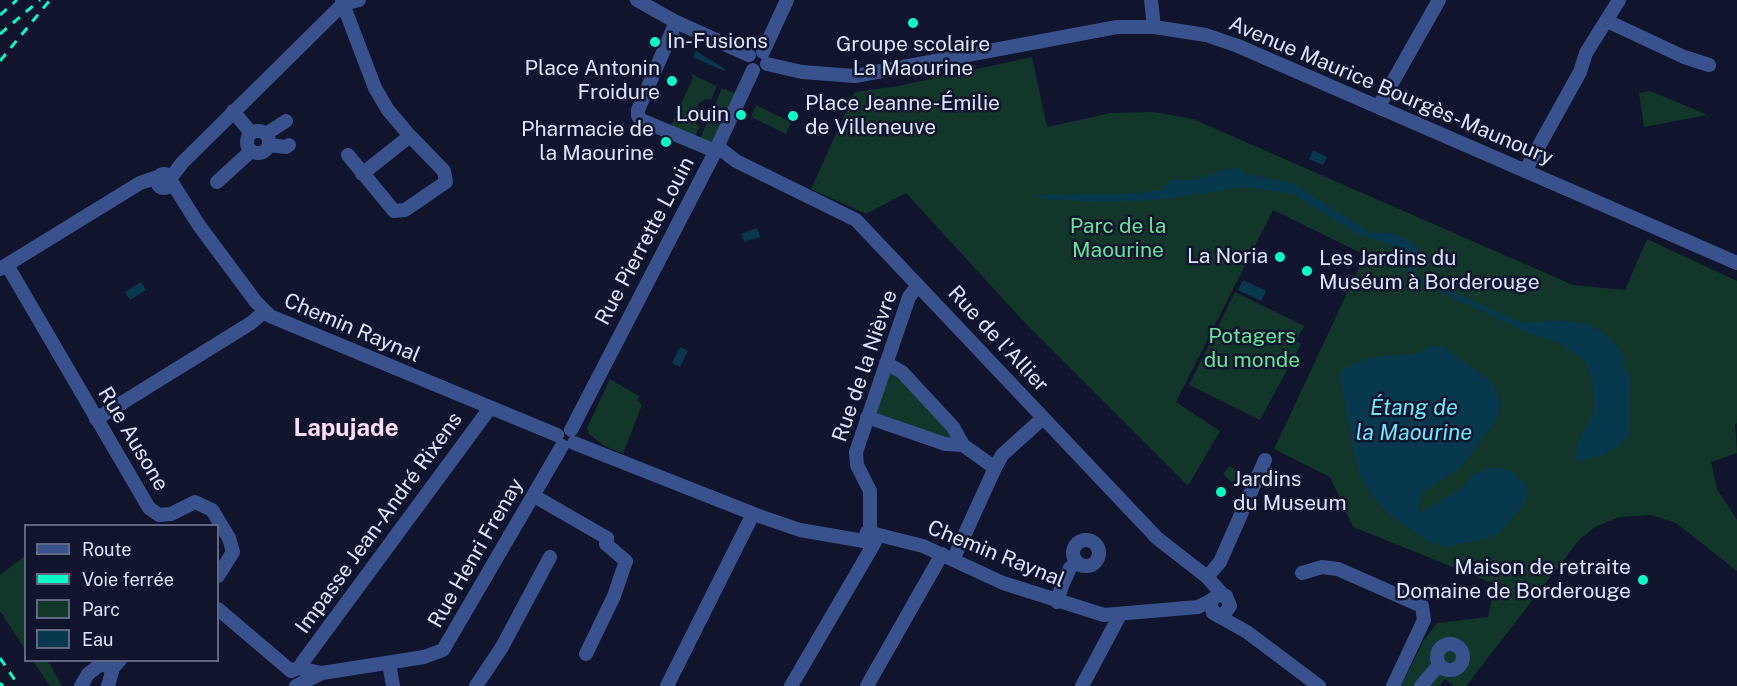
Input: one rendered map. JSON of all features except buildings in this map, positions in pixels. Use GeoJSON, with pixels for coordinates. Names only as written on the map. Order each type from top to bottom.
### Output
{"type":"FeatureCollection","features":[{"type":"Feature","properties":{"kind":"street"},"geometry":{"type":"LineString","coordinates":[[4,267],[140,183],[164,181],[342,2],[359,0]]}},
{"type":"Feature","properties":{"kind":"street"},"geometry":{"type":"LineString","coordinates":[[637,0],[676,22],[749,55]]}},
{"type":"Feature","properties":{"kind":"street"},"geometry":{"type":"LineString","coordinates":[[765,58],[756,50],[749,55],[748,65],[753,70],[763,69],[787,0]]}},
{"type":"Feature","properties":{"kind":"street"},"geometry":{"type":"LineString","coordinates":[[1151,0],[1154,27]]}},
{"type":"Feature","properties":{"kind":"street"},"geometry":{"type":"LineString","coordinates":[[1379,106],[1439,0]]}},
{"type":"Feature","properties":{"kind":"street"},"geometry":{"type":"LineString","coordinates":[[1525,171],[1580,72],[1586,53],[1619,0]]}},
{"type":"Feature","properties":{"kind":"street"},"geometry":{"type":"LineString","coordinates":[[342,2],[375,88],[388,110],[444,171],[446,182],[442,188],[405,210],[394,211],[348,155]]}},
{"type":"Feature","properties":{"kind":"street"},"geometry":{"type":"LineString","coordinates":[[1607,21],[1684,57],[1709,65]]}},
{"type":"Feature","properties":{"kind":"street"},"geometry":{"type":"LineString","coordinates":[[676,22],[638,110],[638,116],[641,120],[715,151]]}},
{"type":"Feature","properties":{"kind":"street","name":"Avenue Maurice Bourgès-Maunoury"},"geometry":{"type":"LineString","coordinates":[[765,58],[813,73],[855,76],[1094,30],[1154,27],[1206,35],[1230,42],[1737,263]]}},
{"type":"Feature","properties":{"kind":"street","name":"Rue Pierrette Louin"},"geometry":{"type":"LineString","coordinates":[[566,439],[715,151],[753,70]]}},
{"type":"Feature","properties":{"kind":"street"},"geometry":{"type":"LineString","coordinates":[[233,111],[262,137],[286,147],[289,145]]}},
{"type":"Feature","properties":{"kind":"street"},"geometry":{"type":"LineString","coordinates":[[217,182],[252,151],[247,144],[286,121]]}},
{"type":"Feature","properties":{"kind":"street"},"geometry":{"type":"LineString","coordinates":[[362,174],[410,136]]}},
{"type":"Feature","properties":{"kind":"street","name":"Rue de l'Allier"},"geometry":{"type":"LineString","coordinates":[[715,151],[856,220],[1157,538],[1208,577],[1217,605]]}},
{"type":"Feature","properties":{"kind":"street","name":"Chemin Raynal"},"geometry":{"type":"LineString","coordinates":[[164,181],[179,196],[264,312],[282,324],[566,439],[753,514],[800,530],[844,537],[894,538],[923,546],[1003,583],[1090,612],[1120,615],[1217,605]]}},
{"type":"Feature","properties":{"kind":"street","name":"Rue Ausone"},"geometry":{"type":"LineString","coordinates":[[4,267],[149,508],[159,515],[171,514],[195,502],[212,510],[233,546],[233,552],[219,574]]}},
{"type":"Feature","properties":{"kind":"street","name":"Rue de la Nièvre"},"geometry":{"type":"LineString","coordinates":[[791,686],[864,559],[870,538],[870,491],[855,459],[867,417],[909,297],[918,285]]}},
{"type":"Feature","properties":{"kind":"street"},"geometry":{"type":"LineString","coordinates":[[96,419],[251,323],[264,312]]}},
{"type":"Feature","properties":{"kind":"street"},"geometry":{"type":"LineString","coordinates":[[886,363],[902,372],[953,427],[963,445],[994,468]]}},
{"type":"Feature","properties":{"kind":"street","name":"Impasse Jean-André Rixens"},"geometry":{"type":"LineString","coordinates":[[297,678],[490,408]]}},
{"type":"Feature","properties":{"kind":"street"},"geometry":{"type":"LineString","coordinates":[[867,417],[945,444],[963,445]]}},
{"type":"Feature","properties":{"kind":"street"},"geometry":{"type":"LineString","coordinates":[[867,686],[948,557],[1002,455],[1043,418]]}},
{"type":"Feature","properties":{"kind":"street","name":"Rue Henri Frenay"},"geometry":{"type":"LineString","coordinates":[[297,678],[424,657],[443,650],[566,439]]}},
{"type":"Feature","properties":{"kind":"street"},"geometry":{"type":"LineString","coordinates":[[1208,577],[1220,562],[1265,460]]}},
{"type":"Feature","properties":{"kind":"street"},"geometry":{"type":"LineString","coordinates":[[534,496],[607,538],[606,544],[626,561],[614,596],[586,654]]}},
{"type":"Feature","properties":{"kind":"street"},"geometry":{"type":"LineString","coordinates":[[667,686],[753,514]]}},
{"type":"Feature","properties":{"kind":"street"},"geometry":{"type":"LineString","coordinates":[[150,524],[159,515]]}},
{"type":"Feature","properties":{"kind":"street"},"geometry":{"type":"LineString","coordinates":[[477,686],[502,647],[550,557]]}},
{"type":"Feature","properties":{"kind":"street"},"geometry":{"type":"LineString","coordinates":[[1057,602],[1070,568],[1077,562]]}},
{"type":"Feature","properties":{"kind":"street"},"geometry":{"type":"LineString","coordinates":[[1302,573],[1322,567],[1338,569],[1422,606],[1424,620],[1393,686]]}},
{"type":"Feature","properties":{"kind":"street"},"geometry":{"type":"LineString","coordinates":[[1217,605],[1239,627],[1319,686]]}},
{"type":"Feature","properties":{"kind":"street"},"geometry":{"type":"LineString","coordinates":[[219,610],[297,678]]}},
{"type":"Feature","properties":{"kind":"street"},"geometry":{"type":"LineString","coordinates":[[1082,686],[1120,615]]}},
{"type":"Feature","properties":{"kind":"street"},"geometry":{"type":"LineString","coordinates":[[389,663],[393,686]]}},
{"type":"Feature","properties":{"kind":"street"},"geometry":{"type":"LineString","coordinates":[[81,686],[88,674],[101,664],[116,664],[108,686]]}},
{"type":"Feature","properties":{"kind":"street"},"geometry":{"type":"LineString","coordinates":[[1420,686],[1439,665]]}},
{"type":"Feature","properties":{"kind":"green space","name":"Parc de la Maourine"},"geometry":{"type":"Polygon","coordinates":[[[1032,57],[1047,127],[1111,113],[1154,112],[1193,119],[1573,285],[1625,290],[1647,239],[1737,281],[1737,423],[1735,424],[1737,453],[1711,462],[1717,489],[1737,520],[1737,571],[1676,523],[1652,515],[1619,517],[1595,527],[1579,540],[1466,686],[1454,686],[1445,679],[1439,686],[1401,686],[1424,640],[1437,623],[1488,617],[1495,584],[1353,527],[1330,477],[1274,449],[1365,255],[1273,210],[1176,402],[1220,431],[1188,486],[1026,324],[906,193],[866,214],[811,189],[855,92],[898,86],[1032,57]]]}},
{"type":"Feature","properties":{"kind":"green space"},"geometry":{"type":"Polygon","coordinates":[[[691,74],[717,86],[711,100],[705,99],[699,103],[691,122],[700,126],[694,139],[670,128],[693,78],[691,74]]]}},
{"type":"Feature","properties":{"kind":"green space"},"geometry":{"type":"Polygon","coordinates":[[[722,88],[735,93],[711,146],[699,141],[722,88]]]}},
{"type":"Feature","properties":{"kind":"green space"},"geometry":{"type":"Polygon","coordinates":[[[1650,91],[1707,115],[1644,127],[1639,93],[1650,91]]]}},
{"type":"Feature","properties":{"kind":"green space"},"geometry":{"type":"Polygon","coordinates":[[[756,105],[791,122],[786,134],[751,117],[756,105]]]}},
{"type":"Feature","properties":{"kind":"green space","name":"Potagers du monde"},"geometry":{"type":"Polygon","coordinates":[[[1235,292],[1304,326],[1296,341],[1301,344],[1260,420],[1189,385],[1235,292]]]}},
{"type":"Feature","properties":{"kind":"green space"},"geometry":{"type":"Polygon","coordinates":[[[896,373],[950,429],[949,439],[878,414],[876,410],[889,374],[896,373]]]}},
{"type":"Feature","properties":{"kind":"green space"},"geometry":{"type":"Polygon","coordinates":[[[610,379],[639,396],[638,401],[642,405],[623,454],[603,445],[589,434],[587,428],[610,379]]]}},
{"type":"Feature","properties":{"kind":"green space"},"geometry":{"type":"Polygon","coordinates":[[[1229,466],[1244,475],[1239,489],[1223,474],[1229,466]]]}},
{"type":"Feature","properties":{"kind":"green space"},"geometry":{"type":"Polygon","coordinates":[[[24,557],[24,647],[0,611],[0,575],[24,557]]]}},
{"type":"Feature","properties":{"kind":"green space"},"geometry":{"type":"Polygon","coordinates":[[[34,662],[49,662],[62,686],[50,686],[34,662]]]}},
{"type":"Feature","properties":{"kind":"water"},"geometry":{"type":"Polygon","coordinates":[[[696,51],[725,69],[724,71],[693,57],[696,51]]]}},
{"type":"Feature","properties":{"kind":"water"},"geometry":{"type":"Polygon","coordinates":[[[1313,150],[1327,157],[1323,165],[1309,159],[1313,150]]]}},
{"type":"Feature","properties":{"kind":"water"},"geometry":{"type":"Polygon","coordinates":[[[1230,168],[1242,169],[1245,174],[1292,183],[1371,233],[1384,232],[1405,238],[1418,248],[1416,275],[1522,323],[1559,320],[1591,325],[1610,338],[1624,355],[1624,368],[1630,375],[1629,436],[1603,455],[1579,461],[1575,459],[1580,437],[1592,416],[1595,404],[1591,376],[1584,360],[1557,342],[1527,333],[1408,276],[1406,250],[1357,234],[1293,194],[1245,187],[1156,200],[1104,202],[1044,199],[1036,195],[1129,194],[1160,190],[1171,180],[1193,180],[1230,168]]]}},
{"type":"Feature","properties":{"kind":"water"},"geometry":{"type":"Polygon","coordinates":[[[757,228],[760,237],[744,242],[741,234],[757,228]]]}},
{"type":"Feature","properties":{"kind":"water"},"geometry":{"type":"Polygon","coordinates":[[[1243,280],[1266,291],[1261,301],[1238,290],[1243,280]]]}},
{"type":"Feature","properties":{"kind":"water"},"geometry":{"type":"Polygon","coordinates":[[[141,282],[146,290],[130,300],[125,292],[141,282]]]}},
{"type":"Feature","properties":{"kind":"water","name":"Étang de la Maourine"},"geometry":{"type":"Polygon","coordinates":[[[1429,346],[1443,347],[1484,376],[1493,384],[1500,403],[1496,421],[1460,468],[1422,493],[1418,508],[1420,513],[1462,488],[1473,474],[1494,467],[1512,472],[1527,486],[1528,495],[1526,501],[1500,533],[1482,540],[1444,547],[1427,541],[1390,515],[1374,499],[1359,475],[1339,374],[1346,367],[1372,357],[1416,354],[1429,346]]]}},
{"type":"Feature","properties":{"kind":"water"},"geometry":{"type":"Polygon","coordinates":[[[680,347],[688,351],[680,367],[672,363],[680,347]]]}},
{"type":"Feature","properties":{"kind":"railway"},"geometry":{"type":"LineString","coordinates":[[0,15],[17,0]]}},
{"type":"Feature","properties":{"kind":"railway"},"geometry":{"type":"LineString","coordinates":[[0,34],[40,0]]}},
{"type":"Feature","properties":{"kind":"railway"},"geometry":{"type":"LineString","coordinates":[[0,61],[50,0]]}},
{"type":"Feature","properties":{"kind":"railway"},"geometry":{"type":"LineString","coordinates":[[0,658],[19,686]]}},
{"type":"Feature","properties":{"kind":"railway"},"geometry":{"type":"LineString","coordinates":[[0,683],[3,686]]}},
{"type":"Feature","properties":{"kind":"place","name":"Groupe scolaire La Maourine"},"geometry":{"type":"Point","coordinates":[913,23]}},
{"type":"Feature","properties":{"kind":"place","name":"In-Fusions"},"geometry":{"type":"Point","coordinates":[655,42]}},
{"type":"Feature","properties":{"kind":"place","name":"Place Antonin Froidure"},"geometry":{"type":"Point","coordinates":[672,81]}},
{"type":"Feature","properties":{"kind":"place","name":"Louin"},"geometry":{"type":"Point","coordinates":[741,115]}},
{"type":"Feature","properties":{"kind":"place","name":"Place Jeanne-Émilie de Villeneuve"},"geometry":{"type":"Point","coordinates":[793,116]}},
{"type":"Feature","properties":{"kind":"place","name":"Pharmacie de la Maourine"},"geometry":{"type":"Point","coordinates":[666,142]}},
{"type":"Feature","properties":{"kind":"place","name":"La Noria"},"geometry":{"type":"Point","coordinates":[1280,257]}},
{"type":"Feature","properties":{"kind":"place","name":"Les Jardins du Muséum à Borderouge"},"geometry":{"type":"Point","coordinates":[1307,271]}},
{"type":"Feature","properties":{"kind":"place","name":"Jardins du Museum"},"geometry":{"type":"Point","coordinates":[1221,492]}},
{"type":"Feature","properties":{"kind":"place","name":"Maison de retraite Domaine de Borderouge"},"geometry":{"type":"Point","coordinates":[1643,580]}},
{"type":"Feature","properties":{"kind":"district","name":"Lapujade"},"geometry":{"type":"Point","coordinates":[346,429]}}]}
